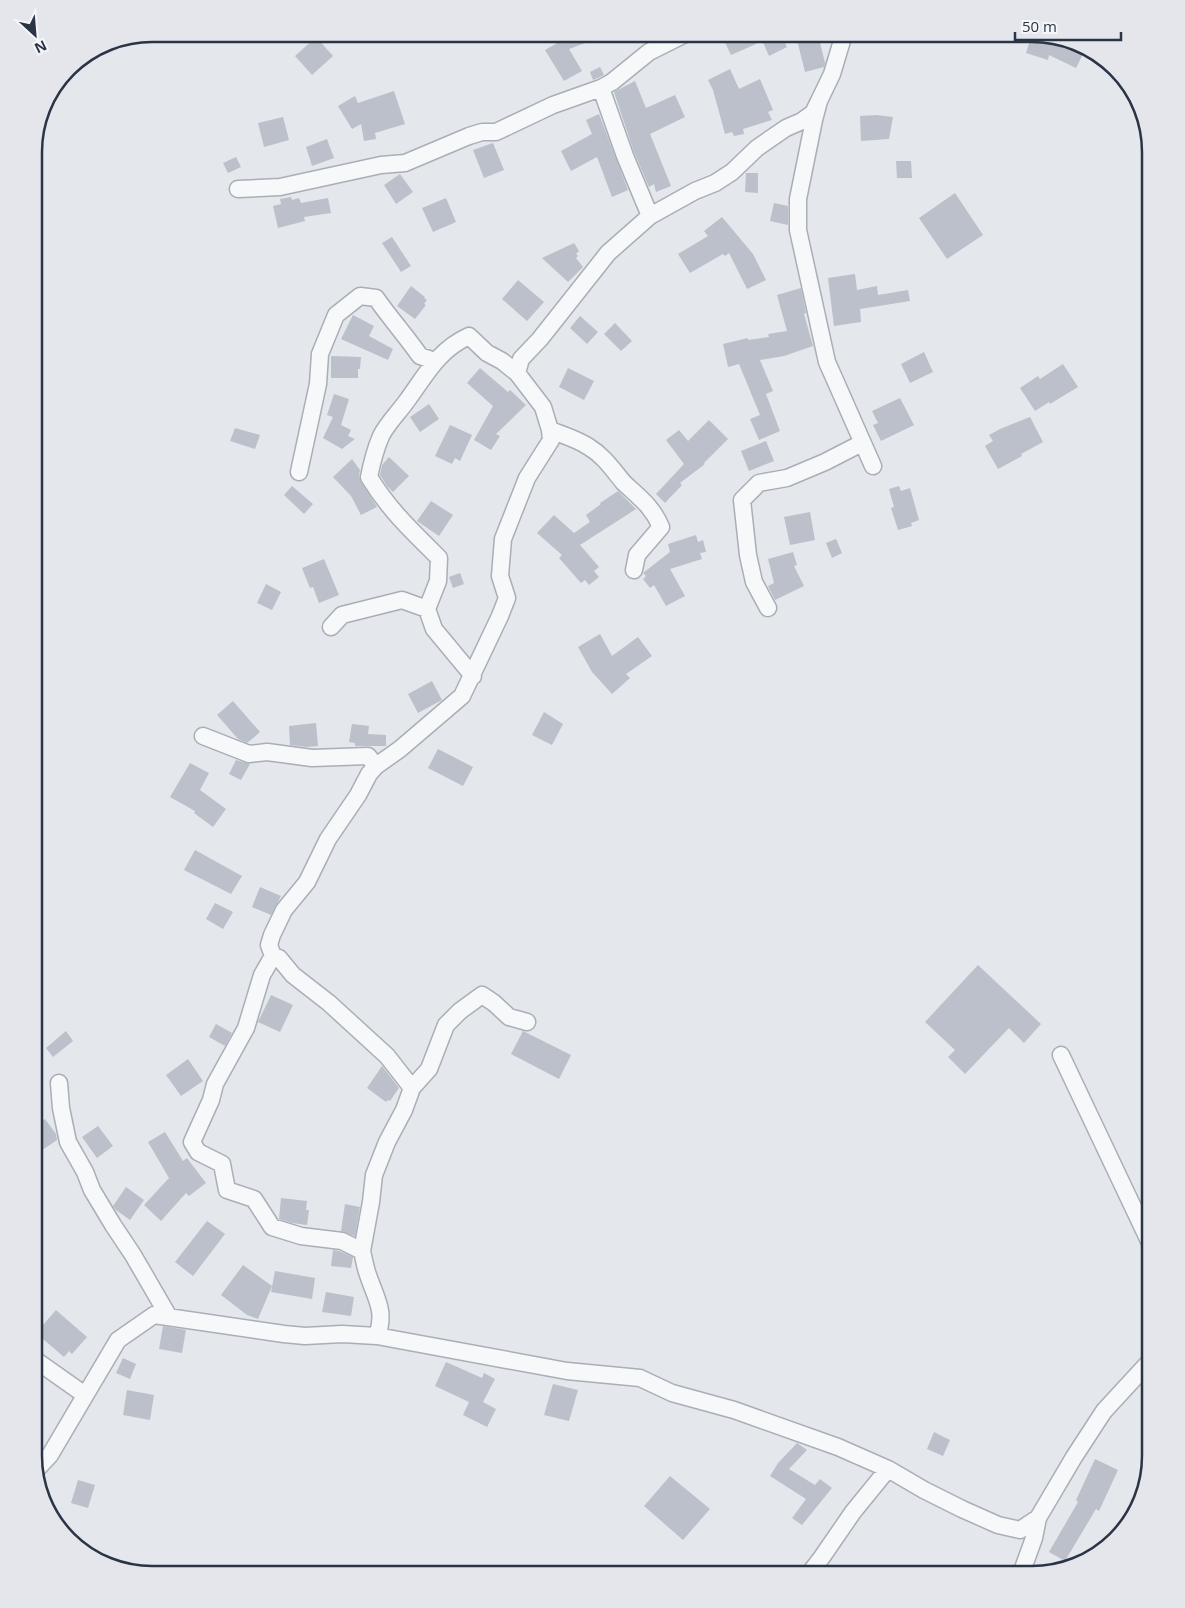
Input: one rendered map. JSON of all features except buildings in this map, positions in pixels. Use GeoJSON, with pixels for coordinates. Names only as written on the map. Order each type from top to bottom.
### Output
{"type":"FeatureCollection","features":[{"type":"Feature","properties":{"kind":"street"},"geometry":{"type":"LineString","coordinates":[[238,189],[280,187],[381,165],[405,163],[469,136],[482,132],[496,132],[553,105],[602,88],[650,52],[668,43]]}},
{"type":"Feature","properties":{"kind":"street"},"geometry":{"type":"LineString","coordinates":[[517,373],[520,359],[540,339],[608,253],[650,216],[716,183],[732,172],[757,148],[786,128],[802,121],[813,113],[832,74],[841,43]]}},
{"type":"Feature","properties":{"kind":"street"},"geometry":{"type":"LineString","coordinates":[[602,88],[625,156],[650,216]]}},
{"type":"Feature","properties":{"kind":"street"},"geometry":{"type":"LineString","coordinates":[[819,101],[798,199],[798,230],[827,362],[873,466]]}},
{"type":"Feature","properties":{"kind":"street"},"geometry":{"type":"LineString","coordinates":[[299,472],[318,384],[320,354],[336,315],[342,310],[360,296],[376,298],[420,356],[435,361]]}},
{"type":"Feature","properties":{"kind":"street"},"geometry":{"type":"LineString","coordinates":[[273,956],[269,945],[284,910],[307,882],[328,839],[358,795],[369,774],[376,766],[400,749],[462,696],[473,676],[477,663],[500,616],[506,598],[500,576],[503,539],[527,478],[551,440],[550,430],[543,407],[517,373],[502,361],[487,353],[469,336],[456,342],[435,361],[382,434],[372,457],[369,477],[381,497],[404,524],[440,558],[438,581],[427,609],[434,629],[473,676]]}},
{"type":"Feature","properties":{"kind":"street"},"geometry":{"type":"LineString","coordinates":[[550,430],[589,447],[603,458],[625,483],[644,500],[656,516],[661,527],[636,555],[634,570]]}},
{"type":"Feature","properties":{"kind":"street"},"geometry":{"type":"LineString","coordinates":[[768,608],[754,582],[748,555],[742,500],[759,484],[787,478],[825,462],[862,443]]}},
{"type":"Feature","properties":{"kind":"street"},"geometry":{"type":"LineString","coordinates":[[331,627],[342,615],[402,600],[427,609]]}},
{"type":"Feature","properties":{"kind":"street"},"geometry":{"type":"LineString","coordinates":[[203,736],[249,754],[267,752],[312,758],[368,756],[376,766]]}},
{"type":"Feature","properties":{"kind":"street"},"geometry":{"type":"LineString","coordinates":[[273,956],[279,958],[293,976],[329,1003],[387,1056],[412,1088]]}},
{"type":"Feature","properties":{"kind":"street"},"geometry":{"type":"LineString","coordinates":[[273,956],[262,975],[246,1028],[215,1084],[211,1100],[192,1142],[198,1152],[222,1164],[228,1190],[254,1199],[272,1227],[301,1236],[342,1241],[362,1251]]}},
{"type":"Feature","properties":{"kind":"street"},"geometry":{"type":"LineString","coordinates":[[376,1336],[381,1325],[382,1315],[367,1273],[362,1251],[370,1210],[374,1175],[412,1088],[429,1069],[446,1025],[460,1011],[482,995],[509,1017],[527,1022]]}},
{"type":"Feature","properties":{"kind":"street"},"geometry":{"type":"LineString","coordinates":[[1061,1055],[1142,1226]]}},
{"type":"Feature","properties":{"kind":"street"},"geometry":{"type":"LineString","coordinates":[[59,1083],[61,1108],[68,1142],[85,1172],[92,1190],[169,1317]]}},
{"type":"Feature","properties":{"kind":"street"},"geometry":{"type":"LineString","coordinates":[[43,1463],[50,1455],[118,1340],[154,1315],[284,1334],[376,1336],[567,1371],[640,1378],[672,1393],[734,1410],[845,1450],[888,1470],[955,1506],[998,1524],[1020,1530],[1038,1518]]}},
{"type":"Feature","properties":{"kind":"street"},"geometry":{"type":"LineString","coordinates":[[42,1364],[85,1395]]}},
{"type":"Feature","properties":{"kind":"street"},"geometry":{"type":"LineString","coordinates":[[1024,1566],[1034,1538],[1038,1518],[1074,1457],[1104,1411],[1142,1370]]}},
{"type":"Feature","properties":{"kind":"street"},"geometry":{"type":"LineString","coordinates":[[815,1566],[853,1512],[888,1470]]}}]}
